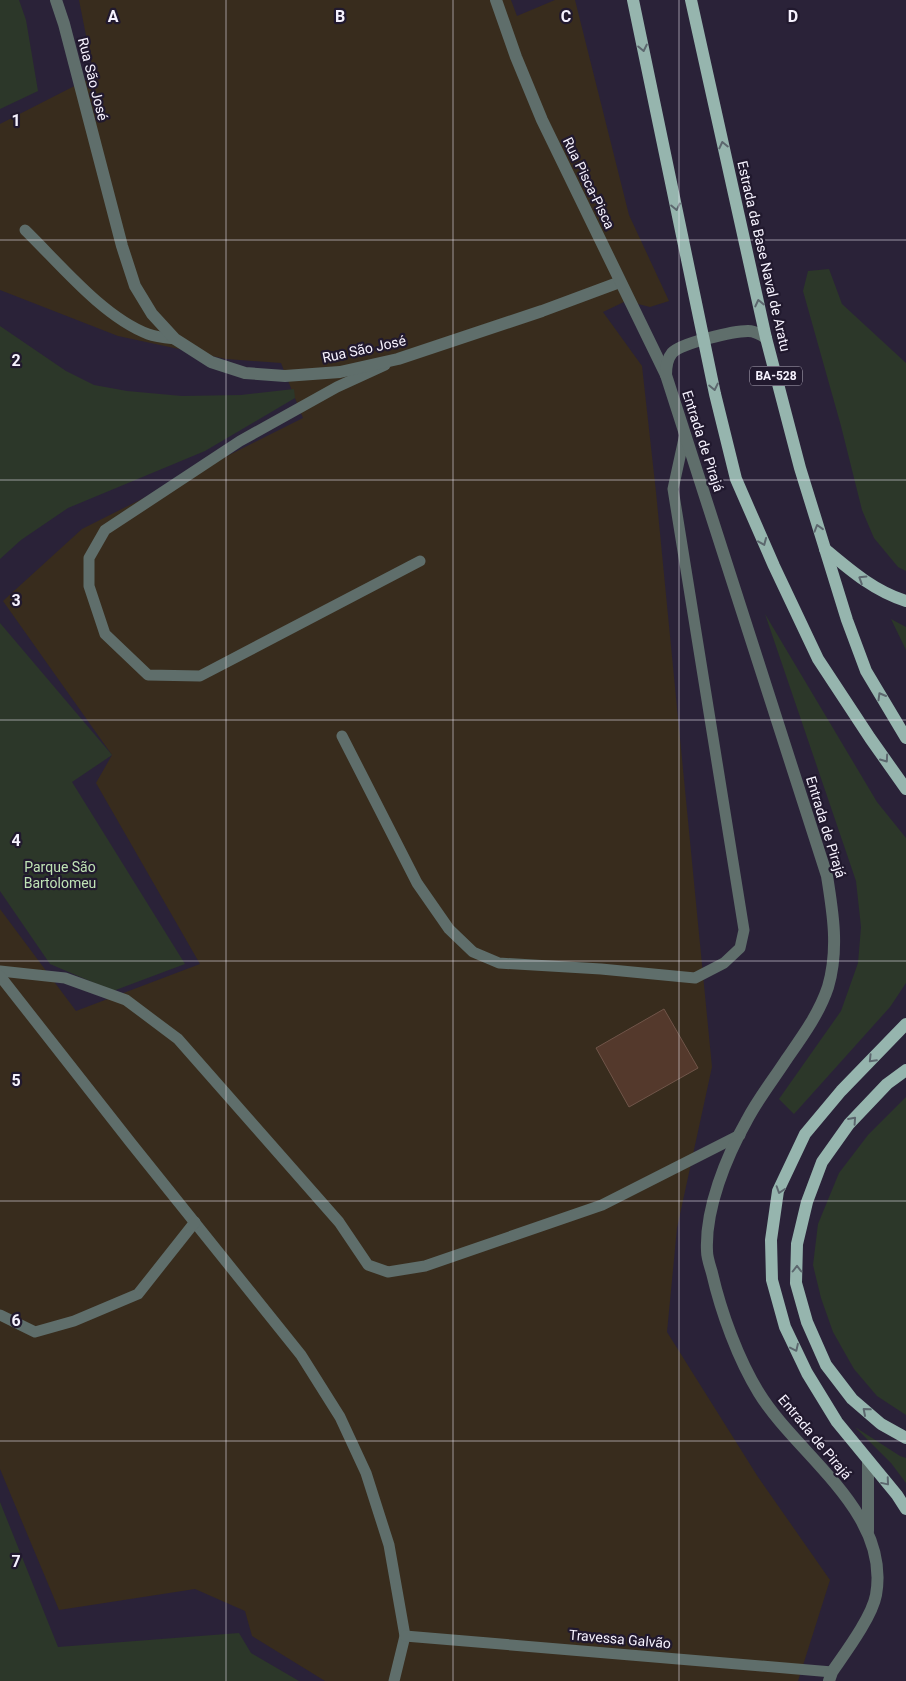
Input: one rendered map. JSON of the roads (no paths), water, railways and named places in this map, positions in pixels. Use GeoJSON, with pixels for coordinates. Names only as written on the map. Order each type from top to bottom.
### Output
{"type":"FeatureCollection","features":[{"type":"Feature","properties":{"kind":"main road"},"geometry":{"type":"LineString","coordinates":[[633,0],[715,394],[736,478],[774,566],[818,660],[906,790]]}},
{"type":"Feature","properties":{"kind":"main road","name":"Estrada da Base Naval de Aratu"},"geometry":{"type":"LineString","coordinates":[[690,0],[766,338],[800,468],[847,620],[866,671],[906,738]]}},
{"type":"Feature","properties":{"kind":"main road"},"geometry":{"type":"LineString","coordinates":[[825,549],[858,578],[891,596],[906,601]]}},
{"type":"Feature","properties":{"kind":"main road"},"geometry":{"type":"LineString","coordinates":[[906,1024],[841,1091],[805,1134],[778,1191],[771,1240],[772,1280],[785,1327],[807,1373],[837,1422],[906,1509]]}},
{"type":"Feature","properties":{"kind":"main road"},"geometry":{"type":"LineString","coordinates":[[906,1070],[887,1084],[849,1124],[822,1162],[807,1202],[797,1244],[796,1283],[807,1322],[826,1365],[852,1399],[881,1424],[906,1438]]}},
{"type":"Feature","properties":{"kind":"street","name":"Rua São José"},"geometry":{"type":"LineString","coordinates":[[56,0],[64,24],[122,246],[135,286],[152,314],[175,339],[210,362],[245,373],[285,376],[340,372],[398,359],[542,311],[620,282]]}},
{"type":"Feature","properties":{"kind":"street","name":"Rua Pisca-Pisca"},"geometry":{"type":"LineString","coordinates":[[496,0],[516,57],[542,120],[666,375]]}},
{"type":"Feature","properties":{"kind":"street"},"geometry":{"type":"LineString","coordinates":[[666,375],[666,364],[672,353],[681,346],[736,332],[748,331],[758,333],[766,338]]}},
{"type":"Feature","properties":{"kind":"street","name":"Entrada de Pirajá"},"geometry":{"type":"LineString","coordinates":[[666,375],[827,876],[834,923],[834,958],[828,986],[815,1017],[746,1121],[728,1160],[711,1205],[707,1252],[718,1299],[737,1349],[759,1393],[787,1431],[838,1488],[868,1531],[878,1576],[876,1596],[869,1615],[830,1677]]}},
{"type":"Feature","properties":{"kind":"street"},"geometry":{"type":"LineString","coordinates":[[868,1460],[868,1531]]}},
{"type":"Feature","properties":{"kind":"lane"},"geometry":{"type":"LineString","coordinates":[[25,230],[99,304],[123,322],[149,334],[175,339]]}},
{"type":"Feature","properties":{"kind":"lane"},"geometry":{"type":"LineString","coordinates":[[398,359],[337,387],[240,441],[105,530],[89,558],[89,586],[105,634],[148,675],[200,676],[420,561]]}},
{"type":"Feature","properties":{"kind":"lane"},"geometry":{"type":"LineString","coordinates":[[342,736],[418,883],[448,929],[474,952],[499,963],[583,967],[695,978],[724,963],[740,948],[744,930],[673,489],[685,434]]}},
{"type":"Feature","properties":{"kind":"lane"},"geometry":{"type":"LineString","coordinates":[[0,971],[64,978],[126,1000],[178,1039],[339,1222],[368,1265],[388,1272],[425,1266],[602,1205],[740,1135]]}},
{"type":"Feature","properties":{"kind":"lane"},"geometry":{"type":"LineString","coordinates":[[0,976],[301,1355],[340,1417],[366,1473],[389,1545],[405,1636],[394,1681]]}},
{"type":"Feature","properties":{"kind":"lane"},"geometry":{"type":"LineString","coordinates":[[0,1314],[36,1332],[74,1321],[138,1294],[195,1222]]}},
{"type":"Feature","properties":{"kind":"lane","name":"Travessa Galvão"},"geometry":{"type":"LineString","coordinates":[[405,1636],[830,1677]]}},
{"type":"Feature","properties":{"kind":"park label","name":"Parque São Bartolomeu"},"geometry":{"type":"Point","coordinates":[60,876]}}]}
